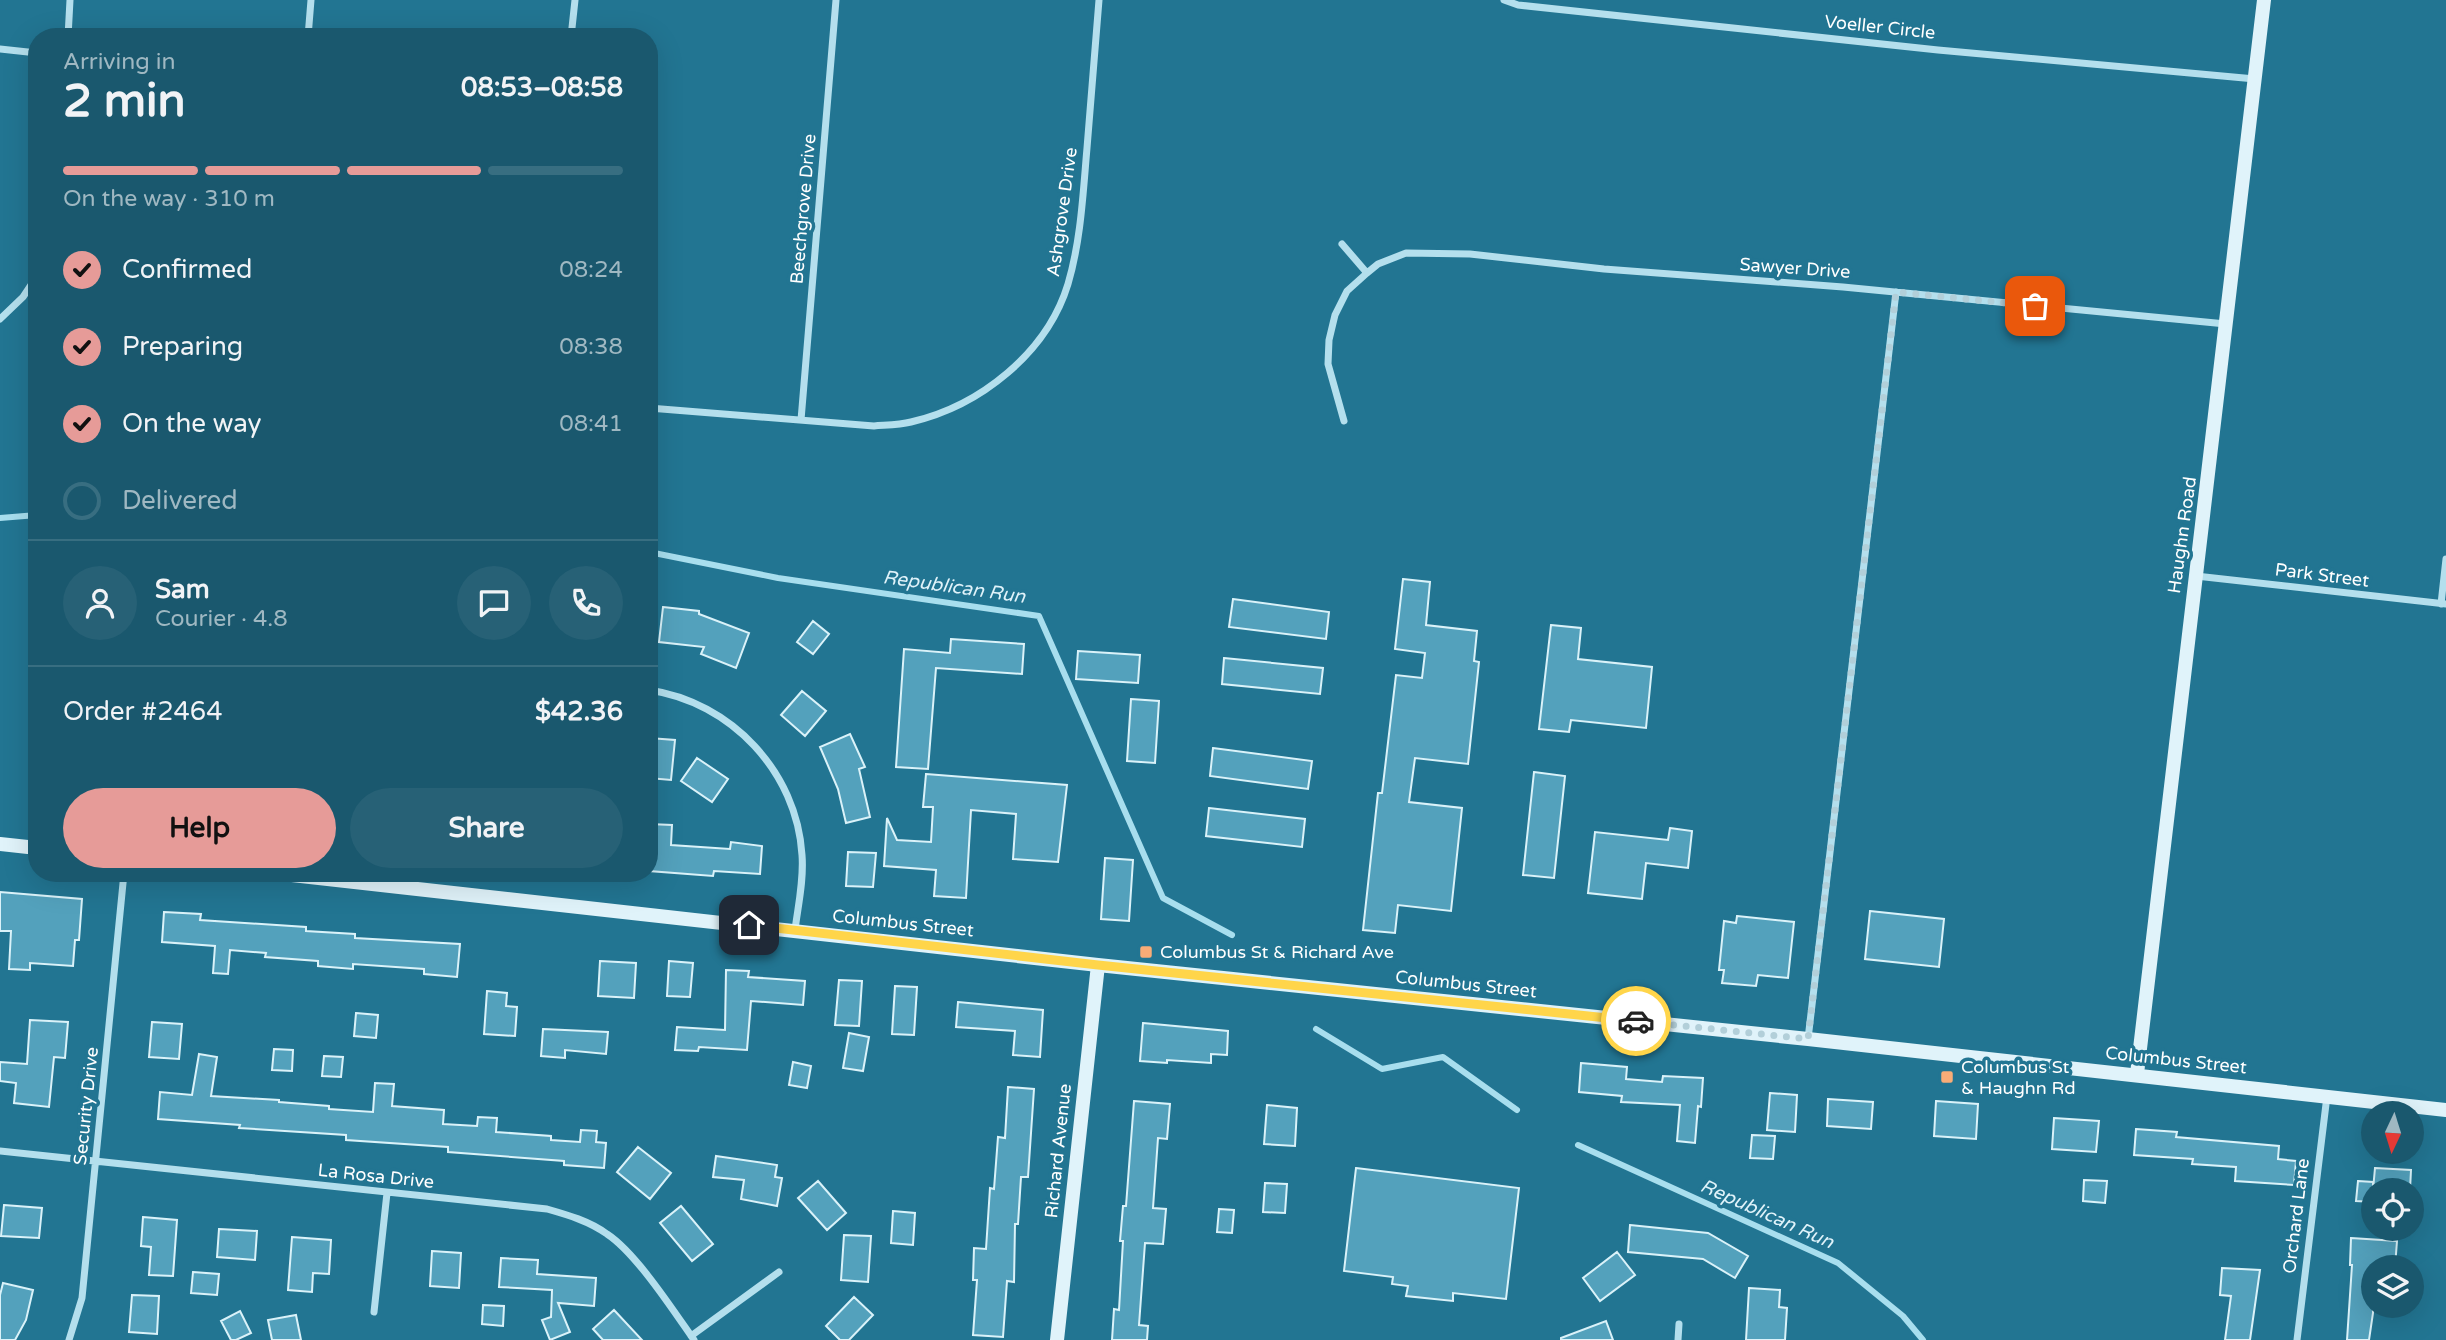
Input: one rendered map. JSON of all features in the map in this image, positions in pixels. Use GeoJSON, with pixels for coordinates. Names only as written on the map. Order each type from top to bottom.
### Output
{"type":"FeatureCollection","features":[{"type":"Feature","properties":{"kind":"main road","name":"Haughn Road"},"geometry":{"type":"LineString","coordinates":[[2137,1074],[2264,0]]}},
{"type":"Feature","properties":{"kind":"main road"},"geometry":{"type":"LineString","coordinates":[[0,844],[28,847]]}},
{"type":"Feature","properties":{"kind":"main road","name":"Columbus Street"},"geometry":{"type":"LineString","coordinates":[[356,882],[1098,965],[2137,1074],[2446,1110]]}},
{"type":"Feature","properties":{"kind":"main road","name":"Richard Avenue"},"geometry":{"type":"LineString","coordinates":[[1057,1340],[1098,965]]}},
{"type":"Feature","properties":{"kind":"street"},"geometry":{"type":"LineString","coordinates":[[68,28],[69,0]]}},
{"type":"Feature","properties":{"kind":"street"},"geometry":{"type":"LineString","coordinates":[[309,28],[311,0]]}},
{"type":"Feature","properties":{"kind":"street"},"geometry":{"type":"LineString","coordinates":[[572,28],[575,0]]}},
{"type":"Feature","properties":{"kind":"street","name":"Beechgrove Drive"},"geometry":{"type":"LineString","coordinates":[[801,420],[836,0]]}},
{"type":"Feature","properties":{"kind":"street","name":"Ashgrove Drive"},"geometry":{"type":"LineString","coordinates":[[658,409],[874,426],[910,422],[942,412],[978,395],[1007,373],[1032,348],[1067,287],[1075,254],[1084,189],[1099,0]]}},
{"type":"Feature","properties":{"kind":"street","name":"Voeller Circle"},"geometry":{"type":"LineString","coordinates":[[1504,0],[1518,5],[1925,48],[2255,79]]}},
{"type":"Feature","properties":{"kind":"street"},"geometry":{"type":"LineString","coordinates":[[0,49],[28,52]]}},
{"type":"Feature","properties":{"kind":"street"},"geometry":{"type":"LineString","coordinates":[[1342,244],[1367,273]]}},
{"type":"Feature","properties":{"kind":"street","name":"Sawyer Drive"},"geometry":{"type":"LineString","coordinates":[[1344,421],[1328,364],[1329,340],[1340,303],[1347,291],[1378,264],[1406,253],[1470,254],[1604,269],[1896,292],[2226,324]]}},
{"type":"Feature","properties":{"kind":"street"},"geometry":{"type":"LineString","coordinates":[[0,319],[28,290]]}},
{"type":"Feature","properties":{"kind":"street"},"geometry":{"type":"LineString","coordinates":[[1808,1039],[1896,292]]}},
{"type":"Feature","properties":{"kind":"street"},"geometry":{"type":"LineString","coordinates":[[2443,604],[2446,559]]}},
{"type":"Feature","properties":{"kind":"street","name":"Park Street"},"geometry":{"type":"LineString","coordinates":[[2195,576],[2443,604]]}},
{"type":"Feature","properties":{"kind":"street"},"geometry":{"type":"LineString","coordinates":[[658,691],[669,693],[712,712],[745,735],[786,790],[797,824],[803,856],[794,930]]}},
{"type":"Feature","properties":{"kind":"street","name":"Security Drive"},"geometry":{"type":"LineString","coordinates":[[69,1340],[82,1298],[123,882]]}},
{"type":"Feature","properties":{"kind":"street","name":"Orchard Lane"},"geometry":{"type":"LineString","coordinates":[[2297,1340],[2327,1096]]}},
{"type":"Feature","properties":{"kind":"street","name":"La Rosa Drive"},"geometry":{"type":"LineString","coordinates":[[0,1151],[547,1209],[577,1217],[609,1234],[625,1248],[693,1338]]}},
{"type":"Feature","properties":{"kind":"street"},"geometry":{"type":"LineString","coordinates":[[374,1312],[387,1193]]}},
{"type":"Feature","properties":{"kind":"street"},"geometry":{"type":"LineString","coordinates":[[693,1338],[779,1272]]}},
{"type":"Feature","properties":{"kind":"street"},"geometry":{"type":"LineString","coordinates":[[1678,1340],[1679,1324]]}},
{"type":"Feature","properties":{"kind":"building"},"geometry":{"type":"Polygon","coordinates":[[[1403,579],[1430,582],[1426,625],[1477,631],[1474,661],[1479,662],[1468,764],[1415,758],[1409,802],[1462,808],[1451,911],[1398,905],[1395,933],[1363,930],[1378,793],[1382,793],[1396,675],[1422,678],[1425,653],[1395,649],[1403,579]]]}},
{"type":"Feature","properties":{"kind":"building"},"geometry":{"type":"Polygon","coordinates":[[[1233,599],[1329,612],[1326,639],[1229,627],[1233,599]]]}},
{"type":"Feature","properties":{"kind":"building"},"geometry":{"type":"Polygon","coordinates":[[[663,607],[699,611],[699,614],[749,633],[736,668],[701,654],[704,647],[659,642],[663,607]]]}},
{"type":"Feature","properties":{"kind":"building"},"geometry":{"type":"Polygon","coordinates":[[[813,621],[829,634],[813,654],[797,642],[813,621]]]}},
{"type":"Feature","properties":{"kind":"building"},"geometry":{"type":"Polygon","coordinates":[[[1551,625],[1581,628],[1578,659],[1652,667],[1646,728],[1571,720],[1569,732],[1539,729],[1551,625]]]}},
{"type":"Feature","properties":{"kind":"building"},"geometry":{"type":"Polygon","coordinates":[[[951,639],[1024,644],[1022,674],[936,668],[928,769],[896,767],[904,649],[950,653],[951,639]]]}},
{"type":"Feature","properties":{"kind":"building"},"geometry":{"type":"Polygon","coordinates":[[[1078,651],[1140,655],[1138,683],[1076,679],[1078,651]]]}},
{"type":"Feature","properties":{"kind":"building"},"geometry":{"type":"Polygon","coordinates":[[[1224,658],[1323,668],[1320,694],[1222,684],[1224,658]]]}},
{"type":"Feature","properties":{"kind":"building"},"geometry":{"type":"Polygon","coordinates":[[[802,691],[826,711],[805,736],[781,715],[802,691]]]}},
{"type":"Feature","properties":{"kind":"building"},"geometry":{"type":"Polygon","coordinates":[[[1131,699],[1159,701],[1155,763],[1127,761],[1131,699]]]}},
{"type":"Feature","properties":{"kind":"building"},"geometry":{"type":"Polygon","coordinates":[[[850,734],[865,767],[859,769],[870,817],[846,823],[838,789],[820,747],[850,734]]]}},
{"type":"Feature","properties":{"kind":"building"},"geometry":{"type":"Polygon","coordinates":[[[658,739],[675,740],[671,780],[658,779],[658,739]]]}},
{"type":"Feature","properties":{"kind":"building"},"geometry":{"type":"Polygon","coordinates":[[[1213,748],[1312,761],[1308,789],[1210,776],[1213,748]]]}},
{"type":"Feature","properties":{"kind":"building"},"geometry":{"type":"Polygon","coordinates":[[[697,758],[728,779],[712,802],[681,781],[697,758]]]}},
{"type":"Feature","properties":{"kind":"building"},"geometry":{"type":"Polygon","coordinates":[[[1534,772],[1565,776],[1554,878],[1523,875],[1534,772]]]}},
{"type":"Feature","properties":{"kind":"building"},"geometry":{"type":"Polygon","coordinates":[[[926,774],[1067,785],[1058,862],[1013,859],[1016,814],[971,810],[966,898],[934,896],[936,870],[884,866],[887,818],[897,840],[931,842],[933,807],[923,807],[926,774]]]}},
{"type":"Feature","properties":{"kind":"building"},"geometry":{"type":"Polygon","coordinates":[[[1209,808],[1305,819],[1302,847],[1206,836],[1209,808]]]}},
{"type":"Feature","properties":{"kind":"building"},"geometry":{"type":"Polygon","coordinates":[[[658,824],[672,825],[671,845],[730,849],[731,842],[762,846],[760,874],[714,871],[713,876],[658,872],[658,824]]]}},
{"type":"Feature","properties":{"kind":"building"},"geometry":{"type":"Polygon","coordinates":[[[1670,828],[1692,831],[1688,868],[1646,863],[1642,899],[1588,893],[1595,832],[1668,840],[1670,828]]]}},
{"type":"Feature","properties":{"kind":"building"},"geometry":{"type":"Polygon","coordinates":[[[848,852],[876,853],[873,887],[846,886],[848,852]]]}},
{"type":"Feature","properties":{"kind":"building"},"geometry":{"type":"Polygon","coordinates":[[[1105,858],[1133,860],[1129,921],[1101,919],[1105,858]]]}},
{"type":"Feature","properties":{"kind":"building"},"geometry":{"type":"Polygon","coordinates":[[[0,892],[82,899],[79,940],[75,940],[73,966],[30,963],[30,970],[9,969],[11,931],[0,931],[0,892]]]}},
{"type":"Feature","properties":{"kind":"building"},"geometry":{"type":"Polygon","coordinates":[[[1870,911],[1944,919],[1939,967],[1865,959],[1870,911]]]}},
{"type":"Feature","properties":{"kind":"building"},"geometry":{"type":"Polygon","coordinates":[[[164,912],[201,914],[200,920],[306,927],[306,931],[355,934],[355,938],[460,944],[457,977],[424,974],[424,969],[353,964],[353,969],[318,966],[318,961],[265,957],[266,953],[230,950],[228,974],[213,973],[215,946],[162,942],[164,912]]]}},
{"type":"Feature","properties":{"kind":"building"},"geometry":{"type":"Polygon","coordinates":[[[1737,916],[1794,922],[1788,978],[1758,975],[1756,986],[1722,983],[1724,970],[1719,970],[1724,921],[1736,923],[1737,916]]]}},
{"type":"Feature","properties":{"kind":"building"},"geometry":{"type":"Polygon","coordinates":[[[600,961],[636,963],[634,998],[598,996],[600,961]]]}},
{"type":"Feature","properties":{"kind":"building"},"geometry":{"type":"Polygon","coordinates":[[[669,961],[693,963],[690,997],[667,996],[669,961]]]}},
{"type":"Feature","properties":{"kind":"building"},"geometry":{"type":"Polygon","coordinates":[[[726,970],[749,971],[748,977],[805,981],[803,1005],[751,1001],[747,1050],[699,1047],[698,1051],[675,1050],[677,1027],[725,1030],[726,970]]]}},
{"type":"Feature","properties":{"kind":"building"},"geometry":{"type":"Polygon","coordinates":[[[839,980],[862,981],[859,1026],[835,1025],[839,980]]]}},
{"type":"Feature","properties":{"kind":"building"},"geometry":{"type":"Polygon","coordinates":[[[895,986],[917,987],[914,1035],[892,1034],[895,986]]]}},
{"type":"Feature","properties":{"kind":"building"},"geometry":{"type":"Polygon","coordinates":[[[487,991],[507,993],[506,1006],[517,1007],[515,1036],[484,1034],[487,991]]]}},
{"type":"Feature","properties":{"kind":"building"},"geometry":{"type":"Polygon","coordinates":[[[958,1002],[1043,1010],[1040,1057],[1013,1055],[1015,1031],[956,1027],[958,1002]]]}},
{"type":"Feature","properties":{"kind":"building"},"geometry":{"type":"Polygon","coordinates":[[[356,1013],[378,1015],[376,1038],[354,1036],[356,1013]]]}},
{"type":"Feature","properties":{"kind":"building"},"geometry":{"type":"Polygon","coordinates":[[[30,1020],[68,1022],[65,1058],[54,1057],[49,1107],[14,1103],[16,1083],[0,1081],[0,1062],[27,1064],[30,1020]]]}},
{"type":"Feature","properties":{"kind":"building"},"geometry":{"type":"Polygon","coordinates":[[[152,1022],[182,1024],[179,1059],[149,1057],[152,1022]]]}},
{"type":"Feature","properties":{"kind":"building"},"geometry":{"type":"Polygon","coordinates":[[[1143,1023],[1228,1031],[1227,1055],[1211,1054],[1211,1063],[1140,1061],[1143,1023]]]}},
{"type":"Feature","properties":{"kind":"building"},"geometry":{"type":"Polygon","coordinates":[[[543,1029],[608,1032],[606,1054],[565,1050],[565,1058],[541,1056],[543,1029]]]}},
{"type":"Feature","properties":{"kind":"building"},"geometry":{"type":"Polygon","coordinates":[[[849,1033],[869,1037],[863,1071],[843,1068],[849,1033]]]}},
{"type":"Feature","properties":{"kind":"building"},"geometry":{"type":"Polygon","coordinates":[[[274,1049],[293,1050],[292,1071],[272,1070],[274,1049]]]}},
{"type":"Feature","properties":{"kind":"building"},"geometry":{"type":"Polygon","coordinates":[[[199,1054],[217,1057],[211,1096],[279,1100],[329,1106],[329,1109],[373,1112],[375,1083],[394,1084],[392,1106],[444,1110],[443,1124],[477,1126],[478,1117],[497,1118],[496,1132],[551,1136],[551,1140],[580,1142],[581,1130],[597,1131],[596,1142],[606,1143],[604,1168],[564,1165],[564,1161],[448,1152],[448,1147],[346,1140],[346,1135],[158,1119],[160,1092],[192,1095],[199,1054]]]}},
{"type":"Feature","properties":{"kind":"building"},"geometry":{"type":"Polygon","coordinates":[[[324,1056],[343,1057],[341,1077],[322,1076],[324,1056]]]}},
{"type":"Feature","properties":{"kind":"building"},"geometry":{"type":"Polygon","coordinates":[[[793,1062],[811,1066],[807,1088],[789,1085],[793,1062]]]}},
{"type":"Feature","properties":{"kind":"building"},"geometry":{"type":"Polygon","coordinates":[[[1581,1063],[1627,1067],[1626,1079],[1662,1082],[1663,1076],[1703,1078],[1695,1143],[1677,1141],[1680,1105],[1621,1102],[1622,1096],[1579,1092],[1581,1063]]]}},
{"type":"Feature","properties":{"kind":"building"},"geometry":{"type":"Polygon","coordinates":[[[1008,1087],[1034,1089],[1028,1177],[1021,1177],[1018,1224],[1015,1224],[1014,1282],[1007,1281],[1003,1337],[973,1335],[977,1280],[973,1280],[974,1248],[986,1249],[990,1188],[994,1189],[998,1137],[1005,1138],[1008,1087]]]}},
{"type":"Feature","properties":{"kind":"building"},"geometry":{"type":"Polygon","coordinates":[[[1770,1093],[1797,1095],[1795,1132],[1767,1130],[1770,1093]]]}},
{"type":"Feature","properties":{"kind":"building"},"geometry":{"type":"Polygon","coordinates":[[[1828,1099],[1873,1102],[1871,1129],[1827,1126],[1828,1099]]]}},
{"type":"Feature","properties":{"kind":"building"},"geometry":{"type":"Polygon","coordinates":[[[1134,1101],[1170,1104],[1167,1139],[1158,1138],[1153,1208],[1166,1209],[1163,1244],[1145,1243],[1139,1325],[1148,1326],[1147,1340],[1112,1340],[1114,1309],[1119,1310],[1123,1241],[1120,1241],[1123,1206],[1126,1206],[1134,1101]]]}},
{"type":"Feature","properties":{"kind":"building"},"geometry":{"type":"Polygon","coordinates":[[[1936,1101],[1978,1104],[1976,1139],[1934,1136],[1936,1101]]]}},
{"type":"Feature","properties":{"kind":"building"},"geometry":{"type":"Polygon","coordinates":[[[1267,1105],[1297,1108],[1295,1146],[1264,1144],[1267,1105]]]}},
{"type":"Feature","properties":{"kind":"building"},"geometry":{"type":"Polygon","coordinates":[[[2054,1118],[2099,1121],[2096,1152],[2052,1149],[2054,1118]]]}},
{"type":"Feature","properties":{"kind":"building"},"geometry":{"type":"Polygon","coordinates":[[[2136,1129],[2177,1132],[2176,1137],[2279,1146],[2278,1159],[2296,1161],[2294,1185],[2235,1181],[2236,1167],[2192,1164],[2193,1159],[2134,1155],[2136,1129]]]}},
{"type":"Feature","properties":{"kind":"building"},"geometry":{"type":"Polygon","coordinates":[[[1752,1135],[1775,1136],[1773,1159],[1750,1158],[1752,1135]]]}},
{"type":"Feature","properties":{"kind":"building"},"geometry":{"type":"Polygon","coordinates":[[[638,1147],[671,1173],[650,1199],[617,1172],[638,1147]]]}},
{"type":"Feature","properties":{"kind":"building"},"geometry":{"type":"Polygon","coordinates":[[[716,1156],[777,1165],[775,1177],[782,1178],[777,1206],[741,1199],[744,1180],[713,1177],[716,1156]]]}},
{"type":"Feature","properties":{"kind":"building"},"geometry":{"type":"Polygon","coordinates":[[[1356,1168],[1519,1188],[1506,1299],[1453,1293],[1453,1301],[1406,1296],[1408,1286],[1392,1284],[1393,1277],[1344,1271],[1356,1168]]]}},
{"type":"Feature","properties":{"kind":"building"},"geometry":{"type":"Polygon","coordinates":[[[2375,1168],[2411,1170],[2411,1178],[2374,1178],[2375,1168]]]}},
{"type":"Feature","properties":{"kind":"building"},"geometry":{"type":"Polygon","coordinates":[[[2084,1180],[2107,1181],[2105,1203],[2083,1201],[2084,1180]]]}},
{"type":"Feature","properties":{"kind":"building"},"geometry":{"type":"Polygon","coordinates":[[[818,1181],[846,1213],[827,1230],[798,1198],[818,1181]]]}},
{"type":"Feature","properties":{"kind":"building"},"geometry":{"type":"Polygon","coordinates":[[[2358,1181],[2361,1181],[2361,1201],[2356,1201],[2358,1181]]]}},
{"type":"Feature","properties":{"kind":"building"},"geometry":{"type":"Polygon","coordinates":[[[1265,1183],[1287,1184],[1285,1213],[1263,1212],[1265,1183]]]}},
{"type":"Feature","properties":{"kind":"building"},"geometry":{"type":"Polygon","coordinates":[[[4,1205],[42,1208],[39,1238],[1,1236],[4,1205]]]}},
{"type":"Feature","properties":{"kind":"building"},"geometry":{"type":"Polygon","coordinates":[[[681,1206],[713,1244],[692,1261],[660,1223],[681,1206]]]}},
{"type":"Feature","properties":{"kind":"building"},"geometry":{"type":"Polygon","coordinates":[[[1219,1209],[1234,1210],[1232,1233],[1217,1232],[1219,1209]]]}},
{"type":"Feature","properties":{"kind":"building"},"geometry":{"type":"Polygon","coordinates":[[[893,1211],[915,1213],[913,1245],[891,1243],[893,1211]]]}},
{"type":"Feature","properties":{"kind":"building"},"geometry":{"type":"Polygon","coordinates":[[[143,1217],[177,1220],[173,1276],[149,1275],[151,1247],[141,1246],[143,1217]]]}},
{"type":"Feature","properties":{"kind":"building"},"geometry":{"type":"Polygon","coordinates":[[[1630,1225],[1708,1233],[1748,1256],[1735,1278],[1703,1259],[1628,1252],[1630,1225]]]}},
{"type":"Feature","properties":{"kind":"building"},"geometry":{"type":"Polygon","coordinates":[[[219,1229],[257,1231],[255,1260],[217,1257],[219,1229]]]}},
{"type":"Feature","properties":{"kind":"building"},"geometry":{"type":"Polygon","coordinates":[[[844,1235],[871,1236],[868,1282],[841,1280],[844,1235]]]}},
{"type":"Feature","properties":{"kind":"building"},"geometry":{"type":"Polygon","coordinates":[[[292,1237],[331,1240],[329,1274],[313,1273],[312,1292],[288,1290],[292,1237]]]}},
{"type":"Feature","properties":{"kind":"building"},"geometry":{"type":"Polygon","coordinates":[[[2351,1238],[2361,1239],[2361,1241],[2397,1241],[2396,1255],[2361,1255],[2361,1318],[2372,1318],[2369,1340],[2347,1340],[2351,1238]]]}},
{"type":"Feature","properties":{"kind":"building"},"geometry":{"type":"Polygon","coordinates":[[[432,1251],[461,1253],[459,1288],[430,1286],[432,1251]]]}},
{"type":"Feature","properties":{"kind":"building"},"geometry":{"type":"Polygon","coordinates":[[[1617,1252],[1635,1275],[1600,1301],[1583,1278],[1617,1252]]]}},
{"type":"Feature","properties":{"kind":"building"},"geometry":{"type":"Polygon","coordinates":[[[501,1258],[538,1260],[537,1274],[596,1278],[594,1306],[558,1303],[570,1332],[550,1340],[542,1320],[551,1317],[552,1290],[499,1287],[501,1258]]]}},
{"type":"Feature","properties":{"kind":"building"},"geometry":{"type":"Polygon","coordinates":[[[2222,1268],[2260,1270],[2250,1340],[2225,1340],[2231,1296],[2220,1295],[2222,1268]]]}},
{"type":"Feature","properties":{"kind":"building"},"geometry":{"type":"Polygon","coordinates":[[[193,1272],[219,1274],[217,1295],[191,1293],[193,1272]]]}},
{"type":"Feature","properties":{"kind":"building"},"geometry":{"type":"Polygon","coordinates":[[[3,1283],[33,1290],[26,1320],[15,1340],[0,1340],[0,1295],[3,1283]]]}},
{"type":"Feature","properties":{"kind":"building"},"geometry":{"type":"Polygon","coordinates":[[[1749,1288],[1780,1290],[1779,1307],[1787,1308],[1785,1340],[1746,1340],[1749,1288]]]}},
{"type":"Feature","properties":{"kind":"building"},"geometry":{"type":"Polygon","coordinates":[[[132,1295],[159,1296],[157,1334],[129,1332],[132,1295]]]}},
{"type":"Feature","properties":{"kind":"building"},"geometry":{"type":"Polygon","coordinates":[[[854,1297],[873,1315],[849,1340],[840,1340],[826,1326],[854,1297]]]}},
{"type":"Feature","properties":{"kind":"building"},"geometry":{"type":"Polygon","coordinates":[[[483,1305],[504,1306],[503,1326],[482,1324],[483,1305]]]}},
{"type":"Feature","properties":{"kind":"building"},"geometry":{"type":"Polygon","coordinates":[[[614,1310],[642,1340],[603,1340],[593,1329],[614,1310]]]}},
{"type":"Feature","properties":{"kind":"building"},"geometry":{"type":"Polygon","coordinates":[[[240,1311],[251,1333],[231,1340],[221,1321],[240,1311]]]}},
{"type":"Feature","properties":{"kind":"building"},"geometry":{"type":"Polygon","coordinates":[[[296,1315],[301,1340],[272,1340],[268,1320],[296,1315]]]}},
{"type":"Feature","properties":{"kind":"building"},"geometry":{"type":"Polygon","coordinates":[[[1606,1321],[1613,1340],[1561,1340],[1561,1338],[1606,1321]]]}},
{"type":"Feature","properties":{"kind":"waterway","name":"Republican Run"},"geometry":{"type":"LineString","coordinates":[[0,518],[28,516]]}},
{"type":"Feature","properties":{"kind":"waterway","name":"Republican Run"},"geometry":{"type":"LineString","coordinates":[[658,554],[778,578],[1039,616],[1163,898],[1232,935]]}},
{"type":"Feature","properties":{"kind":"waterway","name":"Republican Run"},"geometry":{"type":"LineString","coordinates":[[1316,1029],[1382,1069],[1443,1057],[1517,1110]]}},
{"type":"Feature","properties":{"kind":"waterway","name":"Republican Run"},"geometry":{"type":"LineString","coordinates":[[1578,1145],[1838,1263],[1903,1316],[1923,1340]]}},
{"type":"Feature","properties":{"kind":"way so far"},"geometry":{"type":"LineString","coordinates":[[1636,1021],[1808,1039],[1896,292],[2035,306]]}},
{"type":"Feature","properties":{"kind":"place","name":"Columbus St & Richard Ave"},"geometry":{"type":"Point","coordinates":[1146,952]}},
{"type":"Feature","properties":{"kind":"place","name":"Columbus St & Haughn Rd"},"geometry":{"type":"Point","coordinates":[1947,1077]}},
{"type":"Feature","properties":{"kind":"route"},"geometry":{"type":"LineString","coordinates":[[749,925],[1098,965],[1636,1021]]}}]}
